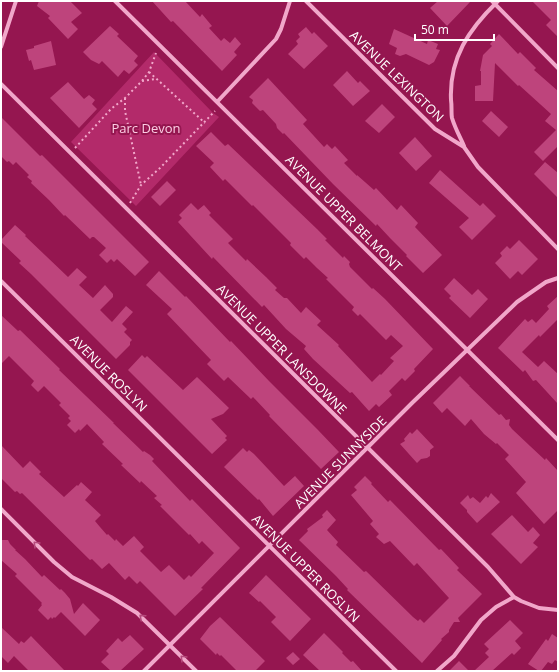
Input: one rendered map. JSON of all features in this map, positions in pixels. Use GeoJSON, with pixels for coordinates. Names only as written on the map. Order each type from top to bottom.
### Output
{"type":"FeatureCollection","features":[{"type":"Feature","properties":{"kind":"street"},"geometry":{"type":"LineString","coordinates":[[1,47],[16,1]]}},
{"type":"Feature","properties":{"kind":"street","name":"AVENUE UPPER BELMONT"},"geometry":{"type":"LineString","coordinates":[[115,1],[558,440]]}},
{"type":"Feature","properties":{"kind":"street"},"geometry":{"type":"LineString","coordinates":[[217,102],[276,39],[281,29],[290,1]]}},
{"type":"Feature","properties":{"kind":"street","name":"AVENUE LEXINGTON"},"geometry":{"type":"LineString","coordinates":[[306,1],[435,129],[464,147],[478,167],[558,249]]}},
{"type":"Feature","properties":{"kind":"street"},"geometry":{"type":"LineString","coordinates":[[464,147],[452,118],[451,91],[453,72],[464,42],[473,28],[495,2],[558,68]]}},
{"type":"Feature","properties":{"kind":"street","name":"AVENUE UPPER LANSDOWNE"},"geometry":{"type":"LineString","coordinates":[[1,84],[488,567],[514,597],[530,606],[558,610]]}},
{"type":"Feature","properties":{"kind":"street","name":"AVENUE SUNNYSIDE"},"geometry":{"type":"LineString","coordinates":[[144,671],[412,403],[517,302],[546,282],[558,278]]}},
{"type":"Feature","properties":{"kind":"street","name":"AVENUE ROSLYN"},"geometry":{"type":"LineString","coordinates":[[1,281],[202,479]]}},
{"type":"Feature","properties":{"kind":"street","name":"AVENUE UPPER ROSLYN"},"geometry":{"type":"LineString","coordinates":[[202,479],[396,671]]}},
{"type":"Feature","properties":{"kind":"street"},"geometry":{"type":"LineString","coordinates":[[1,509],[63,570],[72,577],[111,597],[137,613],[196,671]]}},
{"type":"Feature","properties":{"kind":"street"},"geometry":{"type":"LineString","coordinates":[[437,671],[454,656],[481,620],[496,607],[514,597]]}},
{"type":"Feature","properties":{"kind":"path"},"geometry":{"type":"LineString","coordinates":[[75,148],[111,109],[125,98],[142,81],[149,72],[156,53]]}},
{"type":"Feature","properties":{"kind":"path"},"geometry":{"type":"LineString","coordinates":[[149,72],[205,123]]}},
{"type":"Feature","properties":{"kind":"path"},"geometry":{"type":"LineString","coordinates":[[142,81],[157,79]]}},
{"type":"Feature","properties":{"kind":"path"},"geometry":{"type":"LineString","coordinates":[[125,98],[125,111],[141,185]]}},
{"type":"Feature","properties":{"kind":"path"},"geometry":{"type":"LineString","coordinates":[[130,203],[141,185],[205,123],[215,111]]}},
{"type":"Feature","properties":{"kind":"green space","name":"Parc Devon"},"geometry":{"type":"Polygon","coordinates":[[[154,52],[213,113],[219,117],[136,206],[71,142],[154,52]]]}},
{"type":"Feature","properties":{"kind":"building"},"geometry":{"type":"Polygon","coordinates":[[[39,1],[70,1],[82,13],[71,22],[78,29],[68,39],[48,18],[50,16],[37,6],[39,1]]]}},
{"type":"Feature","properties":{"kind":"building"},"geometry":{"type":"Polygon","coordinates":[[[152,1],[185,1],[200,17],[202,14],[212,26],[209,28],[221,41],[224,38],[230,43],[235,37],[241,44],[234,52],[237,55],[222,71],[173,21],[171,22],[152,1]]]}},
{"type":"Feature","properties":{"kind":"building"},"geometry":{"type":"Polygon","coordinates":[[[438,1],[471,1],[447,26],[430,8],[438,1]]]}},
{"type":"Feature","properties":{"kind":"building"},"geometry":{"type":"Polygon","coordinates":[[[532,1],[558,1],[558,37],[546,25],[551,20],[532,1]]]}},
{"type":"Feature","properties":{"kind":"building"},"geometry":{"type":"Polygon","coordinates":[[[110,26],[119,34],[117,36],[138,56],[134,61],[138,65],[129,74],[124,70],[118,77],[102,61],[99,64],[91,60],[83,52],[110,26]]]}},
{"type":"Feature","properties":{"kind":"building"},"geometry":{"type":"Polygon","coordinates":[[[306,27],[312,34],[314,32],[328,46],[304,69],[288,54],[298,44],[296,41],[300,37],[298,34],[306,27]]]}},
{"type":"Feature","properties":{"kind":"building"},"geometry":{"type":"Polygon","coordinates":[[[394,29],[427,44],[428,40],[438,44],[436,49],[440,50],[434,62],[429,65],[406,54],[400,56],[395,54],[397,48],[389,44],[394,29]]]}},
{"type":"Feature","properties":{"kind":"building"},"geometry":{"type":"Polygon","coordinates":[[[499,34],[518,54],[520,52],[536,68],[534,70],[558,91],[558,146],[543,161],[534,152],[556,130],[545,121],[551,114],[519,85],[518,86],[495,63],[493,101],[475,101],[475,86],[481,85],[480,71],[483,55],[492,46],[490,44],[499,34]]]}},
{"type":"Feature","properties":{"kind":"building"},"geometry":{"type":"Polygon","coordinates":[[[51,41],[56,65],[34,70],[31,60],[29,61],[26,50],[51,41]]]}},
{"type":"Feature","properties":{"kind":"building"},"geometry":{"type":"Polygon","coordinates":[[[347,71],[358,83],[360,81],[370,91],[353,106],[333,85],[347,71]]]}},
{"type":"Feature","properties":{"kind":"building"},"geometry":{"type":"Polygon","coordinates":[[[268,78],[307,120],[303,124],[324,147],[327,144],[332,149],[335,146],[348,160],[344,163],[357,176],[374,190],[376,188],[397,210],[401,205],[418,223],[415,227],[442,255],[423,273],[377,224],[376,226],[284,133],[283,134],[277,128],[276,124],[263,110],[260,111],[252,103],[253,100],[249,97],[268,78]]]}},
{"type":"Feature","properties":{"kind":"building"},"geometry":{"type":"Polygon","coordinates":[[[68,82],[84,99],[89,95],[95,100],[92,104],[97,109],[79,128],[50,98],[68,82]]]}},
{"type":"Feature","properties":{"kind":"building"},"geometry":{"type":"Polygon","coordinates":[[[382,104],[395,117],[379,133],[365,121],[382,104]]]}},
{"type":"Feature","properties":{"kind":"building"},"geometry":{"type":"Polygon","coordinates":[[[491,111],[508,127],[499,137],[482,121],[491,111]]]}},
{"type":"Feature","properties":{"kind":"building"},"geometry":{"type":"Polygon","coordinates":[[[1,117],[40,156],[42,155],[149,262],[135,276],[117,259],[114,262],[111,259],[107,263],[99,255],[106,248],[94,237],[90,239],[65,215],[64,216],[31,183],[32,181],[27,177],[29,175],[16,162],[13,165],[1,156],[1,117]]]}},
{"type":"Feature","properties":{"kind":"building"},"geometry":{"type":"Polygon","coordinates":[[[211,132],[225,146],[228,144],[317,229],[327,239],[325,240],[343,258],[344,256],[350,262],[350,267],[372,289],[373,288],[385,299],[433,349],[405,381],[402,378],[389,391],[392,395],[379,407],[376,404],[369,411],[352,392],[350,393],[313,359],[304,349],[306,346],[286,329],[264,305],[262,307],[213,257],[212,259],[178,222],[182,218],[179,215],[191,203],[198,210],[204,205],[211,213],[209,215],[233,239],[228,243],[246,261],[247,259],[266,277],[277,288],[275,290],[284,298],[287,298],[301,313],[306,307],[321,321],[317,325],[339,345],[338,346],[372,382],[394,361],[390,358],[403,346],[391,335],[386,340],[360,314],[358,316],[352,310],[354,307],[326,279],[328,278],[306,257],[304,259],[290,245],[291,243],[253,205],[252,206],[225,179],[223,181],[210,167],[214,163],[196,146],[211,132]]]}},
{"type":"Feature","properties":{"kind":"building"},"geometry":{"type":"Polygon","coordinates":[[[415,137],[432,156],[416,171],[399,153],[415,137]]]}},
{"type":"Feature","properties":{"kind":"building"},"geometry":{"type":"Polygon","coordinates":[[[545,162],[558,173],[558,198],[534,174],[545,162]]]}},
{"type":"Feature","properties":{"kind":"building"},"geometry":{"type":"Polygon","coordinates":[[[440,170],[480,206],[483,203],[496,216],[472,240],[459,227],[469,218],[429,183],[440,170]]]}},
{"type":"Feature","properties":{"kind":"building"},"geometry":{"type":"Polygon","coordinates":[[[167,181],[176,190],[160,206],[151,197],[167,181]]]}},
{"type":"Feature","properties":{"kind":"building"},"geometry":{"type":"Polygon","coordinates":[[[15,225],[68,277],[77,268],[87,277],[79,285],[93,298],[105,285],[113,294],[113,297],[100,310],[112,322],[126,306],[133,312],[122,324],[127,329],[124,332],[132,340],[130,345],[116,359],[19,263],[21,261],[1,242],[1,240],[15,225]]]}},
{"type":"Feature","properties":{"kind":"building"},"geometry":{"type":"Polygon","coordinates":[[[519,240],[538,259],[522,275],[518,271],[510,279],[495,263],[502,256],[500,253],[507,246],[510,249],[519,240]]]}},
{"type":"Feature","properties":{"kind":"building"},"geometry":{"type":"Polygon","coordinates":[[[159,271],[185,297],[186,296],[230,342],[231,341],[339,452],[321,469],[269,416],[270,415],[253,397],[251,399],[228,377],[224,381],[207,364],[211,360],[167,314],[172,309],[146,285],[159,271]]]}},
{"type":"Feature","properties":{"kind":"building"},"geometry":{"type":"Polygon","coordinates":[[[454,278],[472,295],[478,289],[488,299],[470,318],[449,298],[451,296],[444,289],[454,278]]]}},
{"type":"Feature","properties":{"kind":"building"},"geometry":{"type":"Polygon","coordinates":[[[558,296],[558,319],[522,352],[538,367],[544,361],[558,374],[558,404],[536,380],[533,381],[525,370],[523,372],[498,348],[525,319],[528,322],[532,319],[536,323],[549,309],[547,306],[558,296]]]}},
{"type":"Feature","properties":{"kind":"building"},"geometry":{"type":"Polygon","coordinates":[[[1,315],[18,331],[20,330],[143,452],[144,451],[150,455],[154,459],[152,461],[190,501],[192,499],[240,548],[201,588],[203,589],[175,616],[140,581],[137,584],[129,576],[125,580],[109,563],[102,569],[92,559],[90,560],[22,493],[20,494],[17,491],[15,492],[1,478],[1,445],[23,468],[30,461],[41,472],[39,474],[64,497],[81,482],[92,492],[85,500],[101,515],[95,521],[107,535],[108,534],[115,541],[116,539],[123,546],[134,536],[144,547],[140,551],[161,572],[169,565],[184,580],[189,575],[191,577],[214,553],[202,541],[199,544],[160,506],[162,505],[154,498],[157,496],[141,481],[140,483],[121,465],[123,464],[102,444],[104,442],[87,424],[80,431],[79,429],[75,433],[67,425],[71,421],[68,418],[70,416],[59,405],[61,403],[44,386],[38,392],[31,385],[34,381],[9,356],[1,364],[1,315]]]}},
{"type":"Feature","properties":{"kind":"building"},"geometry":{"type":"Polygon","coordinates":[[[142,355],[145,358],[147,356],[183,390],[197,377],[229,408],[223,414],[211,419],[227,436],[225,438],[227,440],[212,454],[128,370],[142,355]]]}},
{"type":"Feature","properties":{"kind":"building"},"geometry":{"type":"Polygon","coordinates":[[[460,376],[499,415],[501,414],[506,420],[510,419],[509,425],[512,429],[545,460],[546,458],[558,471],[558,510],[544,524],[516,493],[526,482],[505,459],[509,455],[497,443],[496,444],[484,434],[471,419],[465,426],[447,408],[442,413],[433,403],[460,376]]]}},
{"type":"Feature","properties":{"kind":"building"},"geometry":{"type":"Polygon","coordinates":[[[417,429],[434,447],[430,450],[430,456],[421,459],[417,463],[400,444],[405,441],[404,439],[410,432],[412,434],[417,429]]]}},
{"type":"Feature","properties":{"kind":"building"},"geometry":{"type":"Polygon","coordinates":[[[243,448],[247,452],[249,450],[254,454],[284,486],[295,476],[304,486],[273,516],[259,499],[258,500],[224,467],[243,448]]]}},
{"type":"Feature","properties":{"kind":"building"},"geometry":{"type":"Polygon","coordinates":[[[365,476],[388,502],[390,500],[439,550],[441,549],[459,568],[457,570],[482,594],[458,618],[460,622],[454,622],[449,632],[441,639],[442,640],[422,663],[347,590],[348,589],[336,576],[299,540],[308,531],[307,529],[323,517],[322,515],[327,510],[336,520],[327,530],[338,542],[336,545],[364,572],[366,571],[413,617],[418,621],[420,619],[424,623],[449,598],[417,563],[414,566],[390,541],[384,544],[376,537],[379,534],[370,524],[373,521],[351,495],[357,490],[354,487],[365,476]]]}},
{"type":"Feature","properties":{"kind":"building"},"geometry":{"type":"Polygon","coordinates":[[[491,493],[500,502],[477,523],[460,503],[468,495],[470,499],[473,497],[480,503],[486,496],[488,498],[491,493]]]}},
{"type":"Feature","properties":{"kind":"building"},"geometry":{"type":"Polygon","coordinates":[[[512,515],[528,532],[533,527],[540,535],[533,543],[538,547],[521,564],[491,534],[512,515]]]}},
{"type":"Feature","properties":{"kind":"building"},"geometry":{"type":"Polygon","coordinates":[[[1,540],[8,540],[15,550],[42,577],[44,575],[65,593],[70,599],[74,614],[83,603],[100,620],[85,636],[61,612],[55,618],[54,617],[52,619],[51,617],[48,620],[38,610],[42,603],[15,576],[17,574],[1,560],[1,540]]]}},
{"type":"Feature","properties":{"kind":"building"},"geometry":{"type":"Polygon","coordinates":[[[266,575],[311,619],[290,641],[271,622],[276,617],[260,601],[259,602],[249,593],[266,575]]]}},
{"type":"Feature","properties":{"kind":"building"},"geometry":{"type":"Polygon","coordinates":[[[220,617],[265,661],[255,671],[237,671],[221,655],[220,656],[217,653],[216,655],[200,639],[210,626],[220,617]]]}},
{"type":"Feature","properties":{"kind":"building"},"geometry":{"type":"Polygon","coordinates":[[[510,620],[523,633],[515,641],[521,648],[514,655],[512,653],[492,671],[474,671],[489,657],[485,653],[489,649],[484,644],[510,620]]]}},
{"type":"Feature","properties":{"kind":"building"},"geometry":{"type":"Polygon","coordinates":[[[1,627],[19,644],[21,641],[24,643],[31,636],[65,671],[29,671],[14,656],[8,663],[1,656],[1,627]]]}},
{"type":"Feature","properties":{"kind":"building"},"geometry":{"type":"Polygon","coordinates":[[[324,633],[351,662],[353,661],[362,671],[320,671],[303,655],[324,633]]]}},
{"type":"Feature","properties":{"kind":"building"},"geometry":{"type":"Polygon","coordinates":[[[552,634],[558,638],[558,662],[555,660],[552,664],[548,662],[541,671],[539,671],[528,664],[546,639],[548,641],[552,634]]]}},
{"type":"Feature","properties":{"kind":"building"},"geometry":{"type":"Polygon","coordinates":[[[130,635],[144,649],[120,671],[111,671],[101,662],[109,654],[106,651],[118,638],[122,642],[130,635]]]}},
{"type":"Feature","properties":{"kind":"building"},"geometry":{"type":"Polygon","coordinates":[[[293,652],[300,659],[293,665],[286,658],[293,652]]]}},
{"type":"Feature","properties":{"kind":"building"},"geometry":{"type":"Polygon","coordinates":[[[459,661],[469,671],[449,671],[459,661]]]}}]}
